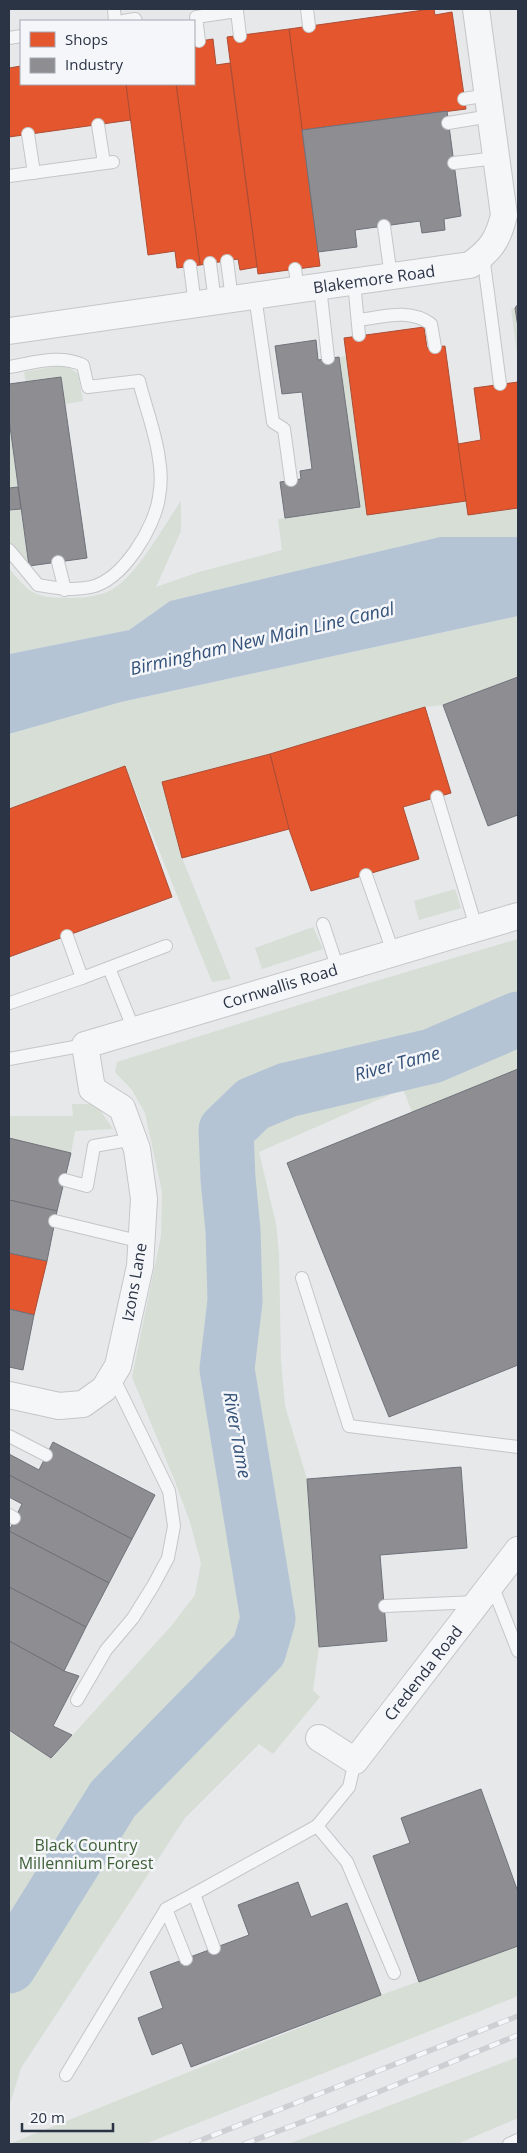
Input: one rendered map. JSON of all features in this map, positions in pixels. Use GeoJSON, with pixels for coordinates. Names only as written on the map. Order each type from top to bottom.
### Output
{"type":"FeatureCollection","features":[{"type":"Feature","properties":{"kind":"street","name":"Blakemore Road"},"geometry":{"type":"LineString","coordinates":[[9,331],[224,301],[305,282],[354,282],[470,265],[488,252],[500,234],[504,215],[511,206],[481,103],[476,9]]}},
{"type":"Feature","properties":{"kind":"street","name":"Cornwallis Road"},"geometry":{"type":"LineString","coordinates":[[85,1045],[518,916]]}},
{"type":"Feature","properties":{"kind":"street","name":"Izons Lane"},"geometry":{"type":"LineString","coordinates":[[9,1395],[59,1406],[83,1404],[104,1389],[118,1366],[129,1318],[140,1266],[142,1242],[144,1199],[138,1149],[122,1108],[92,1089],[85,1045]]}},
{"type":"Feature","properties":{"kind":"street","name":"Credenda Road"},"geometry":{"type":"LineString","coordinates":[[355,1761],[518,1550]]}},
{"type":"Feature","properties":{"kind":"street"},"geometry":{"type":"LineString","coordinates":[[319,1738],[355,1761]]}},
{"type":"Feature","properties":{"kind":"lane"},"geometry":{"type":"LineString","coordinates":[[307,9],[309,26]]}},
{"type":"Feature","properties":{"kind":"lane"},"geometry":{"type":"LineString","coordinates":[[199,41],[196,17],[218,11],[237,11],[240,36]]}},
{"type":"Feature","properties":{"kind":"lane"},"geometry":{"type":"LineString","coordinates":[[448,123],[481,103]]}},
{"type":"Feature","properties":{"kind":"lane"},"geometry":{"type":"LineString","coordinates":[[9,176],[108,163],[98,124]]}},
{"type":"Feature","properties":{"kind":"lane"},"geometry":{"type":"LineString","coordinates":[[28,134],[34,173]]}},
{"type":"Feature","properties":{"kind":"lane"},"geometry":{"type":"LineString","coordinates":[[454,163],[497,158]]}},
{"type":"Feature","properties":{"kind":"lane"},"geometry":{"type":"LineString","coordinates":[[384,226],[391,277]]}},
{"type":"Feature","properties":{"kind":"lane"},"geometry":{"type":"LineString","coordinates":[[483,255],[500,384]]}},
{"type":"Feature","properties":{"kind":"lane"},"geometry":{"type":"LineString","coordinates":[[224,301],[227,261]]}},
{"type":"Feature","properties":{"kind":"lane"},"geometry":{"type":"LineString","coordinates":[[210,263],[273,422],[284,428],[291,480]]}},
{"type":"Feature","properties":{"kind":"lane"},"geometry":{"type":"LineString","coordinates":[[190,266],[224,301]]}},
{"type":"Feature","properties":{"kind":"lane"},"geometry":{"type":"LineString","coordinates":[[305,282],[328,358]]}},
{"type":"Feature","properties":{"kind":"lane"},"geometry":{"type":"LineString","coordinates":[[354,282],[359,335]]}},
{"type":"Feature","properties":{"kind":"lane"},"geometry":{"type":"LineString","coordinates":[[358,320],[403,314],[421,316],[431,324],[435,347]]}},
{"type":"Feature","properties":{"kind":"lane"},"geometry":{"type":"LineString","coordinates":[[9,367],[59,359],[73,360],[83,365],[88,387],[139,381],[159,459],[160,496],[152,521],[134,554],[112,576],[92,587],[65,590],[38,585],[9,550]]}},
{"type":"Feature","properties":{"kind":"lane"},"geometry":{"type":"LineString","coordinates":[[58,562],[65,590]]}},
{"type":"Feature","properties":{"kind":"lane"},"geometry":{"type":"LineString","coordinates":[[437,797],[476,927]]}},
{"type":"Feature","properties":{"kind":"lane"},"geometry":{"type":"LineString","coordinates":[[366,875],[393,952]]}},
{"type":"Feature","properties":{"kind":"lane"},"geometry":{"type":"LineString","coordinates":[[323,924],[338,969]]}},
{"type":"Feature","properties":{"kind":"lane"},"geometry":{"type":"LineString","coordinates":[[67,936],[82,978]]}},
{"type":"Feature","properties":{"kind":"lane"},"geometry":{"type":"LineString","coordinates":[[10,1002],[82,978],[166,946]]}},
{"type":"Feature","properties":{"kind":"lane"},"geometry":{"type":"LineString","coordinates":[[109,968],[134,1030]]}},
{"type":"Feature","properties":{"kind":"lane"},"geometry":{"type":"LineString","coordinates":[[9,1059],[85,1045]]}},
{"type":"Feature","properties":{"kind":"lane"},"geometry":{"type":"LineString","coordinates":[[64,1180],[87,1186],[94,1146],[134,1139]]}},
{"type":"Feature","properties":{"kind":"lane"},"geometry":{"type":"LineString","coordinates":[[55,1221],[142,1242]]}},
{"type":"Feature","properties":{"kind":"lane"},"geometry":{"type":"LineString","coordinates":[[302,1278],[349,1426],[518,1447]]}},
{"type":"Feature","properties":{"kind":"lane"},"geometry":{"type":"LineString","coordinates":[[77,1700],[106,1650],[133,1618],[153,1586],[168,1558],[174,1526],[169,1491],[112,1375]]}},
{"type":"Feature","properties":{"kind":"lane"},"geometry":{"type":"LineString","coordinates":[[9,1436],[46,1455]]}},
{"type":"Feature","properties":{"kind":"lane"},"geometry":{"type":"LineString","coordinates":[[385,1606],[485,1593],[518,1651]]}},
{"type":"Feature","properties":{"kind":"lane"},"geometry":{"type":"LineString","coordinates":[[66,2075],[166,1909],[317,1826],[349,1786],[355,1761]]}},
{"type":"Feature","properties":{"kind":"lane"},"geometry":{"type":"LineString","coordinates":[[317,1826],[347,1862],[394,1973]]}},
{"type":"Feature","properties":{"kind":"lane"},"geometry":{"type":"LineString","coordinates":[[194,1894],[214,1948]]}},
{"type":"Feature","properties":{"kind":"lane"},"geometry":{"type":"LineString","coordinates":[[166,1909],[186,1959]]}},
{"type":"Feature","properties":{"kind":"lane"},"geometry":{"type":"LineString","coordinates":[[509,2144],[518,2140]]}},
{"type":"Feature","properties":{"kind":"green space"},"geometry":{"type":"Polygon","coordinates":[[[515,308],[518,327],[518,360],[511,309],[515,308]]]}},
{"type":"Feature","properties":{"kind":"green space"},"geometry":{"type":"Polygon","coordinates":[[[346,356],[367,515],[466,501],[468,515],[518,508],[518,537],[440,537],[170,601],[129,630],[9,654],[9,568],[27,588],[39,595],[76,598],[102,594],[117,586],[128,577],[148,552],[181,501],[181,531],[156,587],[199,572],[282,550],[278,519],[359,508],[339,357],[346,356]]]}},
{"type":"Feature","properties":{"kind":"green space"},"geometry":{"type":"Polygon","coordinates":[[[58,366],[70,368],[78,374],[83,401],[65,404],[61,377],[26,382],[24,372],[58,366]]]}},
{"type":"Feature","properties":{"kind":"green space"},"geometry":{"type":"Polygon","coordinates":[[[9,433],[11,433],[18,487],[9,488],[9,433]]]}},
{"type":"Feature","properties":{"kind":"green space"},"geometry":{"type":"Polygon","coordinates":[[[21,509],[29,566],[9,542],[9,510],[21,509]]]}},
{"type":"Feature","properties":{"kind":"green space"},"geometry":{"type":"Polygon","coordinates":[[[518,616],[518,677],[443,705],[425,707],[270,754],[162,782],[182,858],[231,979],[212,982],[125,766],[9,809],[9,734],[121,702],[518,616]]]}},
{"type":"Feature","properties":{"kind":"green space"},"geometry":{"type":"Polygon","coordinates":[[[455,889],[461,908],[419,920],[414,901],[455,889]]]}},
{"type":"Feature","properties":{"kind":"green space"},"geometry":{"type":"Polygon","coordinates":[[[313,927],[323,949],[262,969],[255,948],[313,927]]]}},
{"type":"Feature","properties":{"kind":"green space","name":"Black Country Millennium Forest"},"geometry":{"type":"Polygon","coordinates":[[[518,939],[518,1069],[412,1112],[403,1089],[259,1152],[276,1224],[279,1254],[281,1361],[285,1406],[307,1479],[319,1647],[313,1690],[320,1697],[273,1754],[259,1744],[185,1818],[21,2068],[9,2107],[9,1731],[52,1758],[172,1625],[195,1595],[201,1563],[190,1522],[132,1377],[161,1236],[162,1192],[145,1113],[132,1090],[115,1072],[117,1062],[366,984],[518,939]]]}},
{"type":"Feature","properties":{"kind":"green space"},"geometry":{"type":"Polygon","coordinates":[[[72,1104],[96,1104],[113,1129],[75,1131],[71,1153],[9,1138],[9,1116],[73,1116],[72,1104]]]}},
{"type":"Feature","properties":{"kind":"green space"},"geometry":{"type":"Polygon","coordinates":[[[518,1946],[518,1996],[145,2144],[9,2144],[381,1995],[518,1946]]]}},
{"type":"Feature","properties":{"kind":"green space"},"geometry":{"type":"Polygon","coordinates":[[[518,2057],[518,2118],[457,2144],[288,2144],[518,2057]]]}},
{"type":"Feature","properties":{"kind":"water","name":"Birmingham New Main Line Canal"},"geometry":{"type":"Polygon","coordinates":[[[440,537],[518,537],[518,616],[121,702],[9,734],[9,654],[129,630],[170,601],[440,537]]]}},
{"type":"Feature","properties":{"kind":"building: Shops"},"geometry":{"type":"Polygon","coordinates":[[[434,9],[435,15],[452,12],[466,109],[302,130],[289,29],[434,9]]]}},
{"type":"Feature","properties":{"kind":"building: Shops"},"geometry":{"type":"Polygon","coordinates":[[[289,29],[320,266],[258,274],[227,37],[289,29]]]}},
{"type":"Feature","properties":{"kind":"building: Shops"},"geometry":{"type":"Polygon","coordinates":[[[213,39],[216,65],[230,63],[257,267],[240,270],[238,259],[200,265],[176,85],[195,85],[195,42],[213,39]]]}},
{"type":"Feature","properties":{"kind":"building: Shops"},"geometry":{"type":"Polygon","coordinates":[[[20,66],[20,85],[126,85],[131,120],[9,137],[9,68],[20,66]]]}},
{"type":"Feature","properties":{"kind":"building: Shops"},"geometry":{"type":"Polygon","coordinates":[[[126,85],[176,85],[200,265],[177,268],[175,251],[148,255],[126,85]]]}},
{"type":"Feature","properties":{"kind":"building: Shops"},"geometry":{"type":"Polygon","coordinates":[[[424,327],[427,348],[445,346],[466,501],[367,515],[344,338],[424,327]]]}},
{"type":"Feature","properties":{"kind":"building: Shops"},"geometry":{"type":"Polygon","coordinates":[[[518,382],[518,508],[468,515],[458,444],[481,440],[474,388],[518,382]]]}},
{"type":"Feature","properties":{"kind":"building: Shops"},"geometry":{"type":"Polygon","coordinates":[[[425,707],[451,793],[403,807],[419,859],[311,891],[289,829],[270,754],[425,707]]]}},
{"type":"Feature","properties":{"kind":"building: Shops"},"geometry":{"type":"Polygon","coordinates":[[[270,754],[289,829],[182,858],[162,782],[270,754]]]}},
{"type":"Feature","properties":{"kind":"building: Shops"},"geometry":{"type":"Polygon","coordinates":[[[125,766],[172,897],[9,957],[9,809],[125,766]]]}},
{"type":"Feature","properties":{"kind":"building: Shops"},"geometry":{"type":"Polygon","coordinates":[[[9,1253],[47,1261],[34,1315],[9,1309],[9,1253]]]}},
{"type":"Feature","properties":{"kind":"building: Industry"},"geometry":{"type":"Polygon","coordinates":[[[447,111],[461,216],[444,219],[445,230],[422,233],[420,221],[355,230],[357,247],[318,252],[302,130],[447,111]]]}},
{"type":"Feature","properties":{"kind":"building: Industry"},"geometry":{"type":"Polygon","coordinates":[[[518,304],[518,327],[515,308],[518,304]]]}},
{"type":"Feature","properties":{"kind":"building: Industry"},"geometry":{"type":"Polygon","coordinates":[[[316,340],[318,360],[339,357],[360,507],[285,518],[280,482],[301,479],[300,471],[312,469],[302,392],[282,394],[275,346],[316,340]]]}},
{"type":"Feature","properties":{"kind":"building: Industry"},"geometry":{"type":"Polygon","coordinates":[[[61,377],[87,558],[29,566],[9,419],[9,384],[61,377]]]}},
{"type":"Feature","properties":{"kind":"building: Industry"},"geometry":{"type":"Polygon","coordinates":[[[18,487],[21,509],[9,510],[9,488],[18,487]]]}},
{"type":"Feature","properties":{"kind":"building: Industry"},"geometry":{"type":"Polygon","coordinates":[[[518,677],[518,815],[488,826],[443,705],[518,677]]]}},
{"type":"Feature","properties":{"kind":"building: Industry"},"geometry":{"type":"Polygon","coordinates":[[[518,1069],[518,1365],[389,1417],[287,1163],[518,1069]]]}},
{"type":"Feature","properties":{"kind":"building: Industry"},"geometry":{"type":"Polygon","coordinates":[[[9,1138],[71,1153],[57,1211],[9,1200],[9,1138]]]}},
{"type":"Feature","properties":{"kind":"building: Industry"},"geometry":{"type":"Polygon","coordinates":[[[9,1200],[57,1211],[47,1261],[9,1253],[9,1200]]]}},
{"type":"Feature","properties":{"kind":"building: Industry"},"geometry":{"type":"Polygon","coordinates":[[[9,1309],[34,1315],[23,1370],[9,1367],[9,1309]]]}},
{"type":"Feature","properties":{"kind":"building: Industry"},"geometry":{"type":"Polygon","coordinates":[[[53,1442],[155,1495],[132,1539],[9,1475],[9,1454],[39,1470],[53,1442]]]}},
{"type":"Feature","properties":{"kind":"building: Industry"},"geometry":{"type":"Polygon","coordinates":[[[461,1467],[467,1548],[380,1555],[387,1641],[319,1647],[307,1479],[461,1467]]]}},
{"type":"Feature","properties":{"kind":"building: Industry"},"geometry":{"type":"Polygon","coordinates":[[[9,1475],[132,1539],[109,1583],[9,1531],[22,1504],[9,1497],[9,1475]]]}},
{"type":"Feature","properties":{"kind":"building: Industry"},"geometry":{"type":"Polygon","coordinates":[[[9,1531],[109,1583],[86,1627],[9,1587],[9,1531]]]}},
{"type":"Feature","properties":{"kind":"building: Industry"},"geometry":{"type":"Polygon","coordinates":[[[9,1587],[86,1627],[64,1671],[9,1641],[9,1587]]]}},
{"type":"Feature","properties":{"kind":"building: Industry"},"geometry":{"type":"Polygon","coordinates":[[[9,1641],[64,1671],[79,1676],[53,1726],[72,1735],[51,1758],[9,1730],[9,1641]]]}},
{"type":"Feature","properties":{"kind":"building: Industry"},"geometry":{"type":"Polygon","coordinates":[[[481,1789],[518,1892],[518,1946],[419,1982],[373,1856],[410,1843],[401,1818],[481,1789]]]}},
{"type":"Feature","properties":{"kind":"building: Industry"},"geometry":{"type":"Polygon","coordinates":[[[298,1882],[311,1917],[347,1903],[381,1995],[191,2067],[182,2043],[152,2055],[138,2018],[163,2008],[150,1972],[249,1935],[238,1905],[298,1882]]]}},
{"type":"Feature","properties":{"kind":"waterway","name":"River Tame"},"geometry":{"type":"LineString","coordinates":[[9,1966],[113,1799],[259,1650],[268,1619],[227,1369],[235,1301],[233,1230],[226,1130],[253,1104],[287,1090],[432,1056],[518,1019]]}},
{"type":"Feature","properties":{"kind":"railway"},"geometry":{"type":"LineString","coordinates":[[191,2144],[518,2016]]}},
{"type":"Feature","properties":{"kind":"railway"},"geometry":{"type":"LineString","coordinates":[[244,2144],[339,2108],[518,2035]]}}]}
